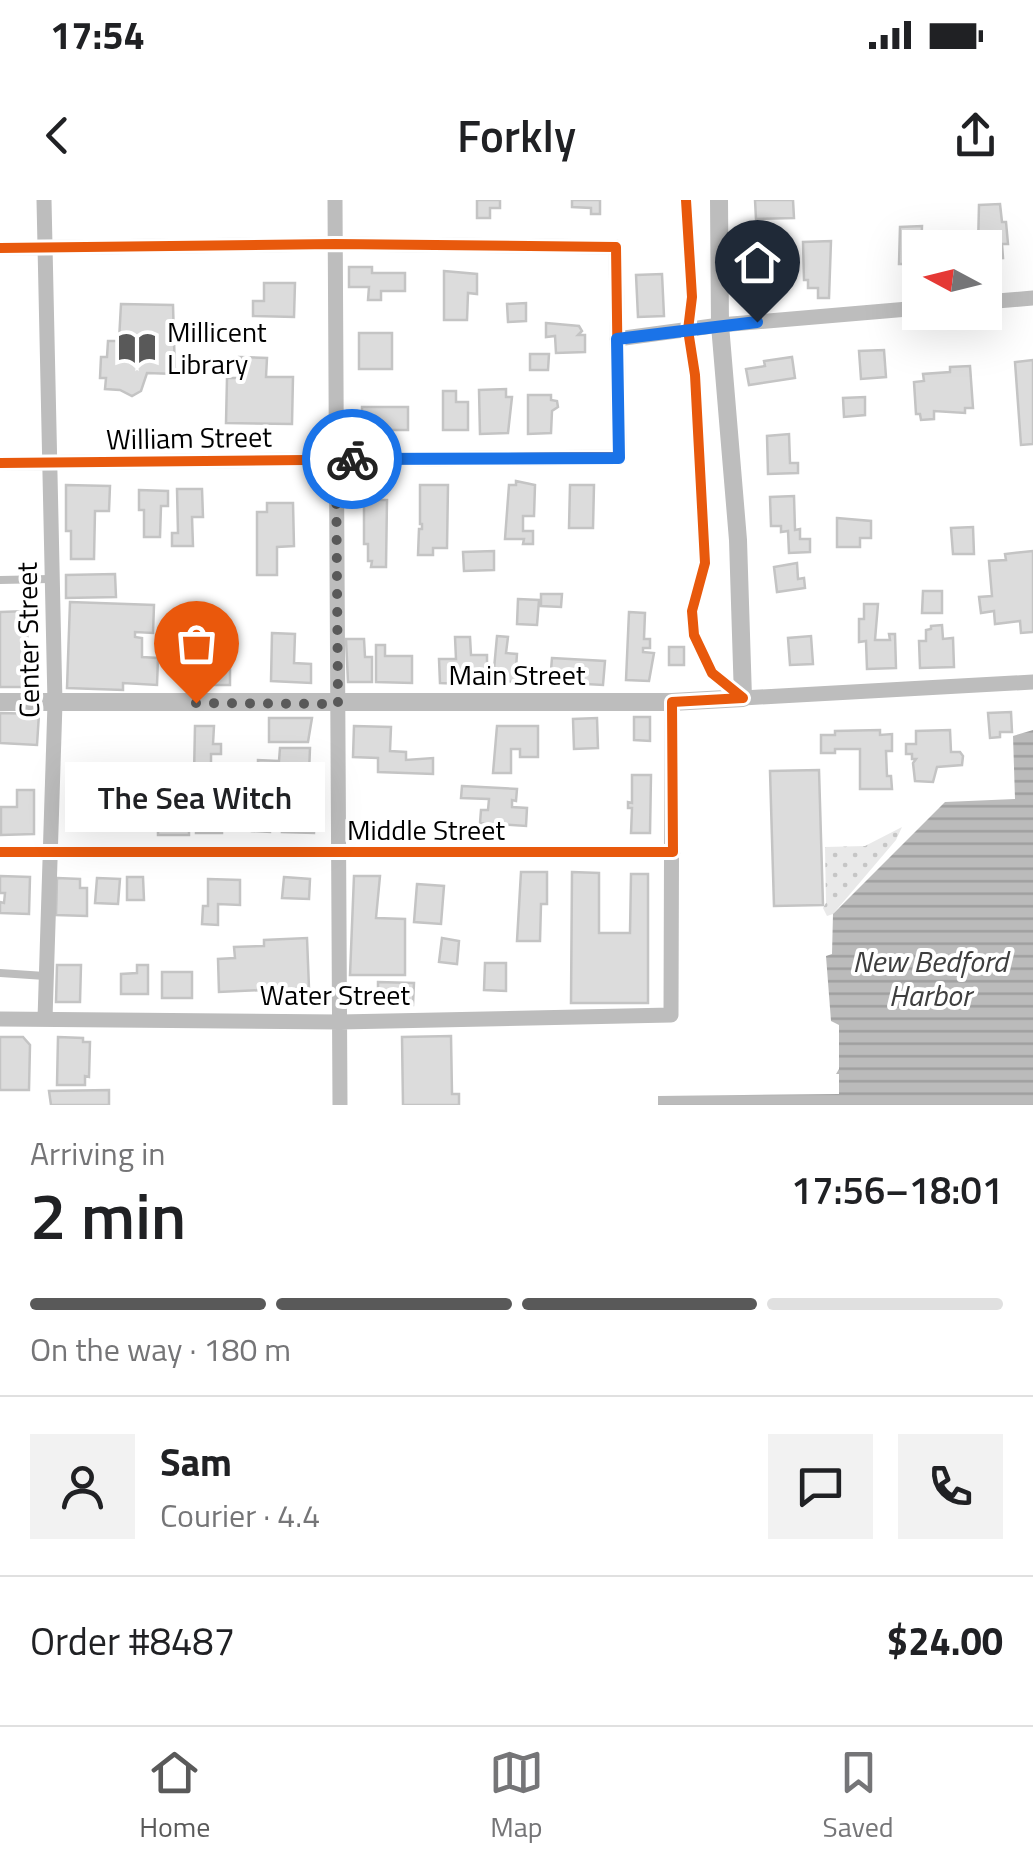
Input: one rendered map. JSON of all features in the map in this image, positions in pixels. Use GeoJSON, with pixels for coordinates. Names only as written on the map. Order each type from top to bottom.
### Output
{"type":"FeatureCollection","features":[{"type":"Feature","properties":{"kind":"street","name":"Center Street"},"geometry":{"type":"LineString","coordinates":[[44,200],[55,702],[46,1019]]}},
{"type":"Feature","properties":{"kind":"street"},"geometry":{"type":"LineString","coordinates":[[335,200],[340,1105]]}},
{"type":"Feature","properties":{"kind":"street"},"geometry":{"type":"LineString","coordinates":[[719,200],[720,325],[738,540],[744,698]]}},
{"type":"Feature","properties":{"kind":"street"},"geometry":{"type":"LineString","coordinates":[[0,248],[616,246],[617,339],[720,325],[902,310]]}},
{"type":"Feature","properties":{"kind":"street"},"geometry":{"type":"LineString","coordinates":[[1002,301],[1033,298]]}},
{"type":"Feature","properties":{"kind":"street","name":"William Street"},"geometry":{"type":"LineString","coordinates":[[0,463],[619,458],[617,339]]}},
{"type":"Feature","properties":{"kind":"street","name":"Main Street"},"geometry":{"type":"LineString","coordinates":[[0,702],[672,702],[1033,682]]}},
{"type":"Feature","properties":{"kind":"street"},"geometry":{"type":"LineString","coordinates":[[672,702],[673,852]]}},
{"type":"Feature","properties":{"kind":"street","name":"Middle Street"},"geometry":{"type":"LineString","coordinates":[[0,852],[673,852]]}},
{"type":"Feature","properties":{"kind":"street","name":"Water Street"},"geometry":{"type":"LineString","coordinates":[[0,1019],[340,1022],[671,1015],[673,852]]}},
{"type":"Feature","properties":{"kind":"lane"},"geometry":{"type":"LineString","coordinates":[[0,580],[52,579]]}},
{"type":"Feature","properties":{"kind":"lane"},"geometry":{"type":"LineString","coordinates":[[0,974],[48,976]]}},
{"type":"Feature","properties":{"kind":"shaded area"},"geometry":{"type":"Polygon","coordinates":[[[902,827],[896,840],[833,914],[827,916],[823,908],[825,847],[865,846],[902,827]]]}},
{"type":"Feature","properties":{"kind":"water","name":"New Bedford Harbor"},"geometry":{"type":"Polygon","coordinates":[[[1033,730],[1033,1105],[658,1105],[658,1096],[839,1094],[839,1025],[831,1021],[826,956],[832,954],[833,914],[945,802],[1015,799],[1013,736],[1033,730]]]}},
{"type":"Feature","properties":{"kind":"building"},"geometry":{"type":"Polygon","coordinates":[[[477,200],[500,200],[500,208],[490,208],[490,218],[477,218],[477,200]]]}},
{"type":"Feature","properties":{"kind":"building"},"geometry":{"type":"Polygon","coordinates":[[[572,200],[600,200],[600,214],[591,214],[591,208],[572,207],[572,200]]]}},
{"type":"Feature","properties":{"kind":"building"},"geometry":{"type":"Polygon","coordinates":[[[755,200],[793,200],[794,218],[756,219],[755,200]]]}},
{"type":"Feature","properties":{"kind":"building"},"geometry":{"type":"Polygon","coordinates":[[[1000,204],[1008,244],[1002,244],[1002,230],[978,230],[979,205],[1000,204]]]}},
{"type":"Feature","properties":{"kind":"building"},"geometry":{"type":"Polygon","coordinates":[[[922,226],[922,230],[902,230],[902,264],[899,264],[900,227],[922,226]]]}},
{"type":"Feature","properties":{"kind":"building"},"geometry":{"type":"Polygon","coordinates":[[[831,241],[829,298],[818,298],[818,288],[808,288],[808,280],[804,280],[803,242],[831,241]]]}},
{"type":"Feature","properties":{"kind":"building"},"geometry":{"type":"Polygon","coordinates":[[[773,245],[777,300],[753,302],[749,247],[773,245]]]}},
{"type":"Feature","properties":{"kind":"building"},"geometry":{"type":"Polygon","coordinates":[[[349,267],[372,267],[372,273],[405,273],[405,291],[381,291],[381,300],[368,300],[369,287],[349,287],[349,267]]]}},
{"type":"Feature","properties":{"kind":"building"},"geometry":{"type":"Polygon","coordinates":[[[444,271],[477,274],[477,294],[468,293],[467,320],[444,320],[444,271]]]}},
{"type":"Feature","properties":{"kind":"building"},"geometry":{"type":"Polygon","coordinates":[[[662,274],[664,316],[638,317],[636,275],[662,274]]]}},
{"type":"Feature","properties":{"kind":"building"},"geometry":{"type":"Polygon","coordinates":[[[264,283],[295,283],[294,317],[253,316],[253,301],[264,301],[264,283]]]}},
{"type":"Feature","properties":{"kind":"building"},"geometry":{"type":"Polygon","coordinates":[[[526,303],[526,321],[508,322],[507,304],[526,303]]]}},
{"type":"Feature","properties":{"kind":"building"},"geometry":{"type":"Polygon","coordinates":[[[121,304],[173,305],[175,374],[147,373],[141,391],[132,396],[105,389],[106,378],[100,378],[101,357],[107,357],[108,341],[119,341],[121,304]]]}},
{"type":"Feature","properties":{"kind":"building"},"geometry":{"type":"Polygon","coordinates":[[[546,323],[579,326],[582,331],[578,335],[585,335],[585,352],[556,353],[555,336],[546,337],[546,323]]]}},
{"type":"Feature","properties":{"kind":"building"},"geometry":{"type":"Polygon","coordinates":[[[359,333],[392,333],[392,369],[359,369],[359,333]]]}},
{"type":"Feature","properties":{"kind":"building"},"geometry":{"type":"Polygon","coordinates":[[[884,350],[886,377],[861,379],[859,351],[884,350]]]}},
{"type":"Feature","properties":{"kind":"building"},"geometry":{"type":"Polygon","coordinates":[[[530,354],[549,354],[548,370],[530,370],[530,354]]]}},
{"type":"Feature","properties":{"kind":"building"},"geometry":{"type":"Polygon","coordinates":[[[239,357],[267,358],[266,377],[293,377],[292,424],[226,423],[227,378],[238,378],[239,357]]]}},
{"type":"Feature","properties":{"kind":"building"},"geometry":{"type":"Polygon","coordinates":[[[792,357],[795,378],[749,385],[746,369],[765,366],[764,361],[792,357]]]}},
{"type":"Feature","properties":{"kind":"building"},"geometry":{"type":"Polygon","coordinates":[[[1033,360],[1033,444],[1021,445],[1015,362],[1033,360]]]}},
{"type":"Feature","properties":{"kind":"building"},"geometry":{"type":"Polygon","coordinates":[[[970,366],[973,408],[965,408],[965,413],[934,411],[934,419],[921,420],[920,414],[916,414],[914,382],[924,381],[923,374],[970,366]]]}},
{"type":"Feature","properties":{"kind":"building"},"geometry":{"type":"Polygon","coordinates":[[[506,389],[506,397],[512,397],[508,433],[480,434],[479,390],[506,389]]]}},
{"type":"Feature","properties":{"kind":"building"},"geometry":{"type":"Polygon","coordinates":[[[443,391],[456,391],[456,402],[468,402],[468,430],[443,430],[443,391]]]}},
{"type":"Feature","properties":{"kind":"building"},"geometry":{"type":"Polygon","coordinates":[[[528,395],[551,395],[551,400],[557,401],[558,407],[552,411],[551,433],[528,434],[528,395]]]}},
{"type":"Feature","properties":{"kind":"building"},"geometry":{"type":"Polygon","coordinates":[[[865,397],[865,415],[844,417],[843,398],[865,397]]]}},
{"type":"Feature","properties":{"kind":"building"},"geometry":{"type":"Polygon","coordinates":[[[362,407],[408,407],[408,430],[362,430],[362,407]]]}},
{"type":"Feature","properties":{"kind":"building"},"geometry":{"type":"Polygon","coordinates":[[[789,434],[790,463],[798,463],[798,473],[768,474],[767,436],[789,434]]]}},
{"type":"Feature","properties":{"kind":"building"},"geometry":{"type":"Polygon","coordinates":[[[516,481],[535,485],[534,516],[523,516],[523,531],[533,531],[533,544],[523,544],[524,539],[505,539],[509,485],[516,485],[516,481]]]}},
{"type":"Feature","properties":{"kind":"building"},"geometry":{"type":"Polygon","coordinates":[[[66,485],[110,486],[109,511],[95,511],[94,559],[71,559],[71,531],[66,531],[66,485]]]}},
{"type":"Feature","properties":{"kind":"building"},"geometry":{"type":"Polygon","coordinates":[[[420,485],[448,485],[447,548],[433,548],[433,555],[418,555],[422,529],[420,485]]]}},
{"type":"Feature","properties":{"kind":"building"},"geometry":{"type":"Polygon","coordinates":[[[570,485],[594,485],[593,528],[569,528],[570,485]]]}},
{"type":"Feature","properties":{"kind":"building"},"geometry":{"type":"Polygon","coordinates":[[[177,489],[202,489],[203,517],[192,517],[193,546],[172,546],[172,533],[178,533],[177,489]]]}},
{"type":"Feature","properties":{"kind":"building"},"geometry":{"type":"Polygon","coordinates":[[[139,490],[168,491],[168,506],[161,506],[160,537],[144,537],[139,490]]]}},
{"type":"Feature","properties":{"kind":"building"},"geometry":{"type":"Polygon","coordinates":[[[794,496],[795,530],[800,529],[800,539],[810,539],[810,552],[789,553],[788,531],[771,526],[770,497],[794,496]]]}},
{"type":"Feature","properties":{"kind":"building"},"geometry":{"type":"Polygon","coordinates":[[[364,500],[387,500],[386,567],[371,567],[372,561],[368,561],[364,500]]]}},
{"type":"Feature","properties":{"kind":"building"},"geometry":{"type":"Polygon","coordinates":[[[267,503],[293,503],[294,546],[277,547],[277,575],[257,575],[257,512],[267,512],[267,503]]]}},
{"type":"Feature","properties":{"kind":"building"},"geometry":{"type":"Polygon","coordinates":[[[837,518],[871,521],[871,538],[860,538],[860,547],[837,547],[837,518]]]}},
{"type":"Feature","properties":{"kind":"building"},"geometry":{"type":"Polygon","coordinates":[[[973,527],[974,554],[953,554],[951,528],[973,527]]]}},
{"type":"Feature","properties":{"kind":"building"},"geometry":{"type":"Polygon","coordinates":[[[494,551],[494,570],[464,571],[463,552],[494,551]]]}},
{"type":"Feature","properties":{"kind":"building"},"geometry":{"type":"Polygon","coordinates":[[[1033,551],[1033,632],[1021,633],[1020,621],[995,624],[994,611],[981,613],[979,597],[992,596],[989,561],[1006,560],[1005,554],[1033,551]]]}},
{"type":"Feature","properties":{"kind":"building"},"geometry":{"type":"Polygon","coordinates":[[[797,563],[798,579],[804,578],[805,588],[777,592],[774,567],[797,563]]]}},
{"type":"Feature","properties":{"kind":"building"},"geometry":{"type":"Polygon","coordinates":[[[115,574],[116,597],[66,598],[66,575],[115,574]]]}},
{"type":"Feature","properties":{"kind":"building"},"geometry":{"type":"Polygon","coordinates":[[[923,591],[942,591],[942,613],[922,613],[923,591]]]}},
{"type":"Feature","properties":{"kind":"building"},"geometry":{"type":"Polygon","coordinates":[[[541,594],[562,594],[561,607],[541,606],[541,594]]]}},
{"type":"Feature","properties":{"kind":"building"},"geometry":{"type":"Polygon","coordinates":[[[518,599],[539,600],[537,625],[517,624],[518,599]]]}},
{"type":"Feature","properties":{"kind":"building"},"geometry":{"type":"Polygon","coordinates":[[[70,602],[154,605],[153,633],[135,632],[135,637],[142,638],[142,657],[158,658],[157,685],[123,683],[123,690],[67,688],[70,602]]]}},
{"type":"Feature","properties":{"kind":"building"},"geometry":{"type":"Polygon","coordinates":[[[864,604],[878,604],[875,640],[890,640],[889,634],[895,634],[896,668],[867,669],[866,641],[859,642],[859,619],[864,619],[864,604]]]}},
{"type":"Feature","properties":{"kind":"building"},"geometry":{"type":"Polygon","coordinates":[[[27,611],[28,687],[0,687],[0,612],[27,611]]]}},
{"type":"Feature","properties":{"kind":"building"},"geometry":{"type":"Polygon","coordinates":[[[213,611],[214,649],[230,648],[230,685],[190,685],[189,612],[213,611]]]}},
{"type":"Feature","properties":{"kind":"building"},"geometry":{"type":"Polygon","coordinates":[[[629,612],[645,613],[644,639],[650,639],[650,648],[643,648],[643,652],[654,653],[649,681],[626,680],[629,612]]]}},
{"type":"Feature","properties":{"kind":"building"},"geometry":{"type":"Polygon","coordinates":[[[942,625],[943,639],[953,638],[954,667],[920,668],[919,641],[926,641],[926,630],[931,626],[942,625]]]}},
{"type":"Feature","properties":{"kind":"building"},"geometry":{"type":"Polygon","coordinates":[[[272,633],[295,634],[294,663],[311,664],[311,683],[271,681],[272,633]]]}},
{"type":"Feature","properties":{"kind":"building"},"geometry":{"type":"Polygon","coordinates":[[[497,636],[508,637],[506,653],[517,654],[515,682],[493,680],[497,636]]]}},
{"type":"Feature","properties":{"kind":"building"},"geometry":{"type":"Polygon","coordinates":[[[811,636],[813,664],[790,665],[788,638],[811,636]]]}},
{"type":"Feature","properties":{"kind":"building"},"geometry":{"type":"Polygon","coordinates":[[[455,637],[470,637],[471,655],[487,655],[487,685],[440,683],[439,659],[456,659],[455,637]]]}},
{"type":"Feature","properties":{"kind":"building"},"geometry":{"type":"Polygon","coordinates":[[[346,639],[364,639],[365,657],[372,657],[372,682],[348,682],[346,639]]]}},
{"type":"Feature","properties":{"kind":"building"},"geometry":{"type":"Polygon","coordinates":[[[376,645],[385,645],[385,656],[412,656],[412,683],[376,682],[376,645]]]}},
{"type":"Feature","properties":{"kind":"building"},"geometry":{"type":"Polygon","coordinates":[[[669,647],[684,647],[684,665],[669,665],[669,647]]]}},
{"type":"Feature","properties":{"kind":"building"},"geometry":{"type":"Polygon","coordinates":[[[552,658],[605,661],[603,685],[550,682],[552,658]]]}},
{"type":"Feature","properties":{"kind":"building"},"geometry":{"type":"Polygon","coordinates":[[[1011,712],[1012,732],[1000,732],[1000,737],[990,738],[988,713],[1011,712]]]}},
{"type":"Feature","properties":{"kind":"building"},"geometry":{"type":"Polygon","coordinates":[[[0,713],[39,714],[37,745],[0,743],[0,713]]]}},
{"type":"Feature","properties":{"kind":"building"},"geometry":{"type":"Polygon","coordinates":[[[634,717],[650,717],[650,741],[634,740],[634,717]]]}},
{"type":"Feature","properties":{"kind":"building"},"geometry":{"type":"Polygon","coordinates":[[[269,718],[312,718],[308,742],[269,742],[269,718]]]}},
{"type":"Feature","properties":{"kind":"building"},"geometry":{"type":"Polygon","coordinates":[[[597,718],[598,748],[574,749],[573,719],[597,718]]]}},
{"type":"Feature","properties":{"kind":"building"},"geometry":{"type":"Polygon","coordinates":[[[195,726],[214,726],[213,744],[221,744],[221,754],[211,754],[211,776],[194,776],[195,726]]]}},
{"type":"Feature","properties":{"kind":"building"},"geometry":{"type":"Polygon","coordinates":[[[354,726],[391,727],[390,751],[406,752],[406,760],[433,758],[433,774],[378,772],[378,758],[353,757],[354,726]]]}},
{"type":"Feature","properties":{"kind":"building"},"geometry":{"type":"Polygon","coordinates":[[[497,726],[538,726],[538,757],[520,757],[520,749],[511,749],[511,773],[493,773],[497,726]]]}},
{"type":"Feature","properties":{"kind":"building"},"geometry":{"type":"Polygon","coordinates":[[[880,730],[880,735],[892,734],[892,751],[886,751],[892,789],[860,789],[860,749],[821,753],[821,735],[880,730]]]}},
{"type":"Feature","properties":{"kind":"building"},"geometry":{"type":"Polygon","coordinates":[[[950,730],[951,752],[960,752],[962,765],[937,767],[933,782],[915,781],[916,759],[906,754],[906,744],[916,744],[916,731],[950,730]]]}},
{"type":"Feature","properties":{"kind":"building"},"geometry":{"type":"Polygon","coordinates":[[[280,748],[310,748],[309,774],[258,777],[258,760],[279,761],[280,748]]]}},
{"type":"Feature","properties":{"kind":"building"},"geometry":{"type":"Polygon","coordinates":[[[819,770],[823,905],[774,906],[770,771],[819,770]]]}},
{"type":"Feature","properties":{"kind":"building"},"geometry":{"type":"Polygon","coordinates":[[[632,775],[651,775],[650,833],[631,833],[632,808],[628,808],[628,802],[632,803],[632,775]]]}},
{"type":"Feature","properties":{"kind":"building"},"geometry":{"type":"Polygon","coordinates":[[[197,783],[214,783],[214,792],[222,792],[222,833],[196,833],[197,783]]]}},
{"type":"Feature","properties":{"kind":"building"},"geometry":{"type":"Polygon","coordinates":[[[74,786],[132,786],[132,830],[74,830],[74,786]]]}},
{"type":"Feature","properties":{"kind":"building"},"geometry":{"type":"Polygon","coordinates":[[[462,786],[517,789],[512,807],[527,808],[526,826],[480,823],[481,810],[488,810],[489,799],[461,798],[462,786]]]}},
{"type":"Feature","properties":{"kind":"building"},"geometry":{"type":"Polygon","coordinates":[[[17,790],[34,790],[34,834],[1,835],[1,807],[17,807],[17,790]]]}},
{"type":"Feature","properties":{"kind":"building"},"geometry":{"type":"Polygon","coordinates":[[[286,792],[295,792],[295,807],[315,807],[314,833],[282,832],[286,792]]]}},
{"type":"Feature","properties":{"kind":"building"},"geometry":{"type":"Polygon","coordinates":[[[189,806],[189,835],[158,835],[158,810],[189,806]]]}},
{"type":"Feature","properties":{"kind":"building"},"geometry":{"type":"Polygon","coordinates":[[[253,811],[271,811],[270,832],[252,831],[253,811]]]}},
{"type":"Feature","properties":{"kind":"building"},"geometry":{"type":"Polygon","coordinates":[[[521,872],[547,872],[547,904],[541,904],[540,941],[517,941],[521,872]]]}},
{"type":"Feature","properties":{"kind":"building"},"geometry":{"type":"Polygon","coordinates":[[[572,872],[599,873],[599,933],[630,933],[631,874],[648,874],[648,1003],[571,1003],[572,872]]]}},
{"type":"Feature","properties":{"kind":"building"},"geometry":{"type":"Polygon","coordinates":[[[0,876],[30,877],[29,914],[0,913],[5,893],[0,893],[0,876]]]}},
{"type":"Feature","properties":{"kind":"building"},"geometry":{"type":"Polygon","coordinates":[[[354,876],[380,876],[376,918],[405,919],[405,975],[350,975],[354,876]]]}},
{"type":"Feature","properties":{"kind":"building"},"geometry":{"type":"Polygon","coordinates":[[[127,877],[143,877],[144,900],[127,900],[127,877]]]}},
{"type":"Feature","properties":{"kind":"building"},"geometry":{"type":"Polygon","coordinates":[[[284,877],[310,879],[309,899],[282,898],[284,877]]]}},
{"type":"Feature","properties":{"kind":"building"},"geometry":{"type":"Polygon","coordinates":[[[57,878],[80,879],[80,888],[87,888],[87,916],[56,915],[57,878]]]}},
{"type":"Feature","properties":{"kind":"building"},"geometry":{"type":"Polygon","coordinates":[[[97,878],[120,879],[118,904],[95,903],[97,878]]]}},
{"type":"Feature","properties":{"kind":"building"},"geometry":{"type":"Polygon","coordinates":[[[208,879],[240,880],[240,905],[218,904],[218,925],[202,924],[203,906],[208,906],[208,879]]]}},
{"type":"Feature","properties":{"kind":"building"},"geometry":{"type":"Polygon","coordinates":[[[417,884],[444,886],[441,924],[414,922],[417,884]]]}},
{"type":"Feature","properties":{"kind":"building"},"geometry":{"type":"Polygon","coordinates":[[[307,938],[309,988],[219,992],[218,959],[235,958],[234,947],[264,946],[264,940],[307,938]]]}},
{"type":"Feature","properties":{"kind":"building"},"geometry":{"type":"Polygon","coordinates":[[[442,938],[459,941],[457,964],[439,962],[442,938]]]}},
{"type":"Feature","properties":{"kind":"building"},"geometry":{"type":"Polygon","coordinates":[[[485,963],[506,963],[506,991],[484,990],[485,963]]]}},
{"type":"Feature","properties":{"kind":"building"},"geometry":{"type":"Polygon","coordinates":[[[57,965],[81,965],[80,1002],[56,1002],[57,965]]]}},
{"type":"Feature","properties":{"kind":"building"},"geometry":{"type":"Polygon","coordinates":[[[137,965],[148,965],[148,994],[121,994],[121,974],[137,973],[137,965]]]}},
{"type":"Feature","properties":{"kind":"building"},"geometry":{"type":"Polygon","coordinates":[[[162,972],[192,972],[192,998],[162,998],[162,972]]]}},
{"type":"Feature","properties":{"kind":"building"},"geometry":{"type":"Polygon","coordinates":[[[378,982],[414,983],[413,1005],[378,1004],[378,982]]]}},
{"type":"Feature","properties":{"kind":"building"},"geometry":{"type":"Polygon","coordinates":[[[451,1036],[452,1094],[459,1094],[459,1105],[403,1105],[402,1037],[451,1036]]]}},
{"type":"Feature","properties":{"kind":"building"},"geometry":{"type":"Polygon","coordinates":[[[0,1037],[23,1037],[30,1045],[29,1090],[0,1090],[0,1037]]]}},
{"type":"Feature","properties":{"kind":"building"},"geometry":{"type":"Polygon","coordinates":[[[58,1037],[90,1042],[89,1077],[85,1076],[85,1085],[57,1085],[58,1037]]]}},
{"type":"Feature","properties":{"kind":"building"},"geometry":{"type":"Polygon","coordinates":[[[109,1090],[109,1105],[51,1105],[49,1091],[109,1090]]]}},
{"type":"Feature","properties":{"kind":"cycle path"},"geometry":{"type":"LineString","coordinates":[[686,200],[692,297],[688,330],[695,375],[705,563],[692,611],[694,635],[712,673],[743,698]]}},
{"type":"Feature","properties":{"kind":"cycle path"},"geometry":{"type":"LineString","coordinates":[[0,248],[335,244],[616,247],[619,457],[0,463]]}},
{"type":"Feature","properties":{"kind":"cycle path"},"geometry":{"type":"LineString","coordinates":[[0,852],[673,852],[672,702],[743,698]]}},
{"type":"Feature","properties":{"kind":"way so far"},"geometry":{"type":"LineString","coordinates":[[196,703],[338,704],[336,459],[352,459]]}},
{"type":"Feature","properties":{"kind":"place","name":"Millicent Library"},"geometry":{"type":"Point","coordinates":[137,348]}},
{"type":"Feature","properties":{"kind":"place","name":"The Sea Witch"},"geometry":{"type":"Point","coordinates":[196,703]}},
{"type":"Feature","properties":{"kind":"route"},"geometry":{"type":"LineString","coordinates":[[352,459],[619,458],[617,339],[757,322]]}}]}
